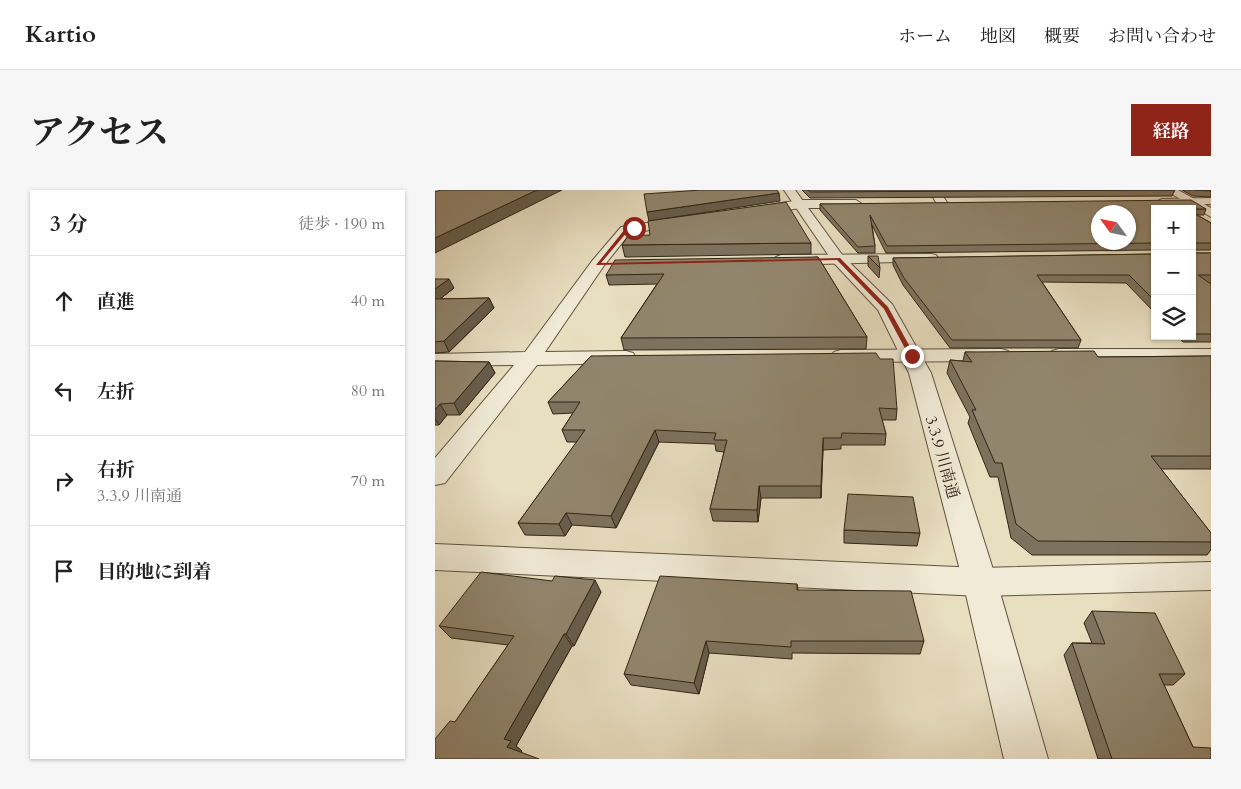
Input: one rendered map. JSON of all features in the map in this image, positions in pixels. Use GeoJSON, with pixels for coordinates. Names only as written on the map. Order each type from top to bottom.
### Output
{"type":"FeatureCollection","features":[{"type":"Feature","properties":{"kind":"street"},"geometry":{"type":"LineString","coordinates":[[934,190],[942,204]]}},
{"type":"Feature","properties":{"kind":"street"},"geometry":{"type":"LineString","coordinates":[[1170,190],[1211,213]]}},
{"type":"Feature","properties":{"kind":"street"},"geometry":{"type":"LineString","coordinates":[[735,214],[794,197],[866,204]]}},
{"type":"Feature","properties":{"kind":"street","name":"3.3.9 川南通"},"geometry":{"type":"LineString","coordinates":[[794,197],[838,259],[886,308],[920,374],[980,582],[1026,759]]}},
{"type":"Feature","properties":{"kind":"street"},"geometry":{"type":"LineString","coordinates":[[1151,202],[1211,201]]}},
{"type":"Feature","properties":{"kind":"street"},"geometry":{"type":"LineString","coordinates":[[435,476],[531,358],[597,264],[626,230],[700,219]]}},
{"type":"Feature","properties":{"kind":"street"},"geometry":{"type":"LineString","coordinates":[[771,260],[947,258]]}},
{"type":"Feature","properties":{"kind":"street"},"geometry":{"type":"LineString","coordinates":[[597,264],[616,264]]}},
{"type":"Feature","properties":{"kind":"street"},"geometry":{"type":"LineString","coordinates":[[826,356],[1211,355]]}},
{"type":"Feature","properties":{"kind":"street"},"geometry":{"type":"LineString","coordinates":[[435,360],[647,357]]}},
{"type":"Feature","properties":{"kind":"street"},"geometry":{"type":"LineString","coordinates":[[435,557],[980,582],[1211,576]]}},
{"type":"Feature","properties":{"kind":"building"},"geometry":{"type":"Polygon","coordinates":[[[441,190],[537,190],[435,238],[435,192],[441,190]]]}},
{"type":"Feature","properties":{"kind":"building"},"geometry":{"type":"Polygon","coordinates":[[[701,190],[777,190],[779,193],[647,212],[644,194],[701,190]]]}},
{"type":"Feature","properties":{"kind":"building"},"geometry":{"type":"Polygon","coordinates":[[[808,190],[1175,190],[810,192],[808,190]]]}},
{"type":"Feature","properties":{"kind":"building"},"geometry":{"type":"Polygon","coordinates":[[[1191,200],[1206,209],[1196,209],[1196,205],[1151,205],[1151,243],[1136,243],[1136,205],[1091,205],[1091,244],[887,246],[870,215],[875,246],[858,247],[820,204],[1191,200]]]}},
{"type":"Feature","properties":{"kind":"building"},"geometry":{"type":"Polygon","coordinates":[[[786,202],[811,243],[622,245],[628,236],[650,235],[648,221],[786,202]]]}},
{"type":"Feature","properties":{"kind":"building"},"geometry":{"type":"Polygon","coordinates":[[[1196,214],[1211,223],[1211,243],[1196,243],[1196,214]]]}},
{"type":"Feature","properties":{"kind":"building"},"geometry":{"type":"Polygon","coordinates":[[[1196,253],[1211,253],[1211,275],[1198,275],[1211,284],[1211,334],[1196,334],[1196,253]]]}},
{"type":"Feature","properties":{"kind":"building"},"geometry":{"type":"Polygon","coordinates":[[[1151,254],[1151,297],[1129,275],[1037,275],[1081,340],[952,340],[904,278],[893,258],[1151,254]]]}},
{"type":"Feature","properties":{"kind":"building"},"geometry":{"type":"Polygon","coordinates":[[[868,256],[878,256],[880,268],[868,256]]]}},
{"type":"Feature","properties":{"kind":"building"},"geometry":{"type":"Polygon","coordinates":[[[818,257],[867,337],[621,338],[664,274],[606,275],[615,260],[818,257]]]}},
{"type":"Feature","properties":{"kind":"building"},"geometry":{"type":"Polygon","coordinates":[[[435,279],[449,279],[435,289],[435,279]]]}},
{"type":"Feature","properties":{"kind":"building"},"geometry":{"type":"Polygon","coordinates":[[[489,298],[444,341],[435,342],[435,299],[489,298]]]}},
{"type":"Feature","properties":{"kind":"building"},"geometry":{"type":"Polygon","coordinates":[[[1094,351],[1098,357],[1211,356],[1211,456],[1151,456],[1211,533],[1211,542],[1038,541],[1016,524],[1002,463],[995,463],[972,410],[976,410],[950,360],[972,362],[965,352],[1094,351]]]}},
{"type":"Feature","properties":{"kind":"building"},"geometry":{"type":"Polygon","coordinates":[[[876,353],[880,359],[893,359],[897,409],[879,408],[886,434],[842,433],[841,438],[823,438],[821,486],[759,486],[757,510],[710,509],[727,440],[714,440],[716,433],[655,430],[611,516],[566,513],[559,524],[518,523],[585,430],[562,430],[580,402],[548,402],[591,356],[876,353]]]}},
{"type":"Feature","properties":{"kind":"building"},"geometry":{"type":"Polygon","coordinates":[[[435,361],[489,362],[454,403],[440,404],[435,410],[435,361]]]}},
{"type":"Feature","properties":{"kind":"building"},"geometry":{"type":"Polygon","coordinates":[[[848,494],[913,497],[920,533],[844,530],[848,494]]]}},
{"type":"Feature","properties":{"kind":"building"},"geometry":{"type":"Polygon","coordinates":[[[481,572],[552,581],[555,576],[595,580],[566,634],[564,634],[504,739],[511,741],[507,747],[539,759],[435,759],[435,739],[450,721],[455,722],[514,636],[439,626],[481,572]]]}},
{"type":"Feature","properties":{"kind":"building"},"geometry":{"type":"Polygon","coordinates":[[[660,576],[797,584],[797,590],[911,591],[924,641],[791,641],[791,647],[706,641],[694,683],[624,674],[660,576]]]}},
{"type":"Feature","properties":{"kind":"building"},"geometry":{"type":"Polygon","coordinates":[[[1092,611],[1155,613],[1185,674],[1159,674],[1193,747],[1211,748],[1211,759],[1112,759],[1072,643],[1105,644],[1092,611]]]}},
{"type":"Feature","properties":{"kind":"route"},"geometry":{"type":"LineString","coordinates":[[634,228],[626,230],[597,264],[838,259],[886,308],[912,356]]}}]}
